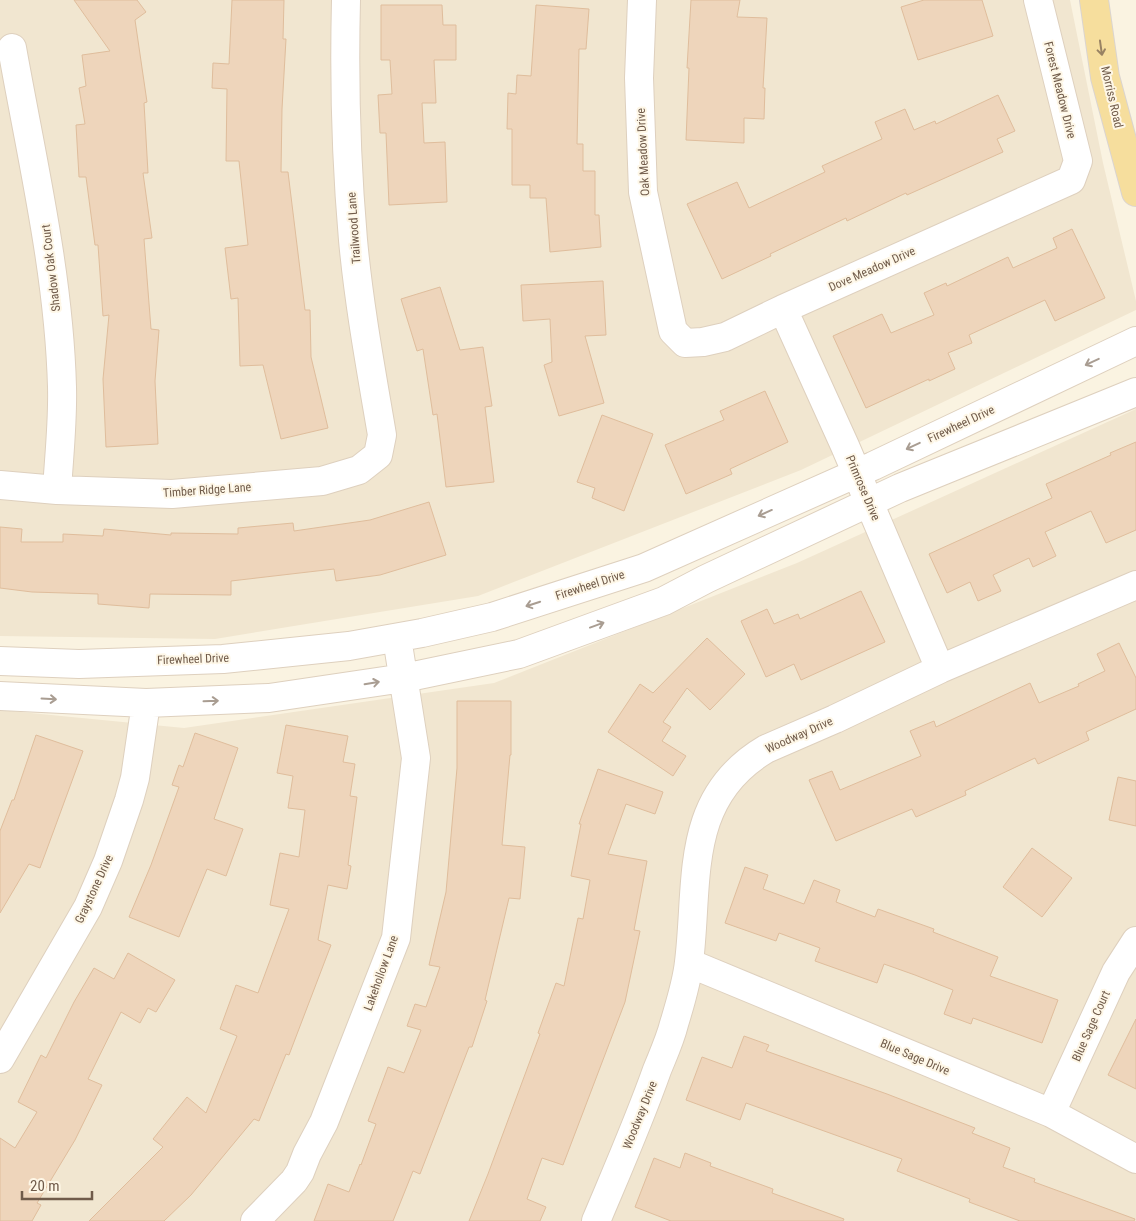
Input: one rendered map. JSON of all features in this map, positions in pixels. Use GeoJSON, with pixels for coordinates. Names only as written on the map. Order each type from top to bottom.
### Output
{"type":"FeatureCollection","features":[{"type":"Feature","properties":{"kind":"main road","name":"Morriss Road"},"geometry":{"type":"LineString","coordinates":[[1094,0],[1105,77],[1136,192]]}},
{"type":"Feature","properties":{"kind":"street","name":"Trailwood Lane"},"geometry":{"type":"LineString","coordinates":[[346,0],[344,68],[353,239],[382,435],[378,455]]}},
{"type":"Feature","properties":{"kind":"street","name":"Oak Meadow Drive"},"geometry":{"type":"LineString","coordinates":[[642,0],[639,78],[644,192],[673,331]]}},
{"type":"Feature","properties":{"kind":"street","name":"Forest Meadow Drive"},"geometry":{"type":"LineString","coordinates":[[1038,0],[1078,161],[1071,180]]}},
{"type":"Feature","properties":{"kind":"street","name":"Shadow Oak Court"},"geometry":{"type":"LineString","coordinates":[[12,48],[29,146],[45,218],[60,347],[62,389],[57,490]]}},
{"type":"Feature","properties":{"kind":"street","name":"Dove Meadow Drive"},"geometry":{"type":"LineString","coordinates":[[673,331],[685,343],[703,342],[725,337],[782,309],[1071,180]]}},
{"type":"Feature","properties":{"kind":"street","name":"Primrose Drive"},"geometry":{"type":"LineString","coordinates":[[782,309],[856,473],[940,669]]}},
{"type":"Feature","properties":{"kind":"street","name":"Firewheel Drive"},"geometry":{"type":"LineString","coordinates":[[0,661],[79,664],[223,659],[349,646],[397,638],[492,617],[644,568],[856,473],[1136,341]]}},
{"type":"Feature","properties":{"kind":"street"},"geometry":{"type":"LineString","coordinates":[[0,696],[146,703],[269,698],[404,678],[519,654],[664,600],[900,488],[1136,392]]}},
{"type":"Feature","properties":{"kind":"street","name":"Timber Ridge Lane"},"geometry":{"type":"LineString","coordinates":[[0,485],[57,490],[172,494],[322,481],[359,470],[378,455]]}},
{"type":"Feature","properties":{"kind":"street","name":"Woodway Drive"},"geometry":{"type":"LineString","coordinates":[[596,1221],[645,1105],[674,1026],[689,963],[695,870],[701,840],[706,821],[720,792],[728,782],[756,755],[766,749],[835,719],[940,669],[1136,585]]}},
{"type":"Feature","properties":{"kind":"street","name":"Lakehollow Lane"},"geometry":{"type":"LineString","coordinates":[[255,1221],[294,1181],[300,1172],[324,1122],[396,938],[416,758],[397,638]]}},
{"type":"Feature","properties":{"kind":"street","name":"Graystone Drive"},"geometry":{"type":"LineString","coordinates":[[0,1059],[88,907],[108,861],[135,778],[146,703]]}},
{"type":"Feature","properties":{"kind":"street","name":"Blue Sage Court"},"geometry":{"type":"LineString","coordinates":[[1051,1113],[1116,972],[1136,941]]}},
{"type":"Feature","properties":{"kind":"street","name":"Blue Sage Drive"},"geometry":{"type":"LineString","coordinates":[[689,963],[1051,1113],[1136,1159]]}},
{"type":"Feature","properties":{"kind":"shaded area"},"geometry":{"type":"Polygon","coordinates":[[[0,0],[1070,0],[1103,163],[1136,301],[1136,310],[801,470],[478,596],[215,639],[0,636],[0,0]]]}},
{"type":"Feature","properties":{"kind":"shaded area"},"geometry":{"type":"Polygon","coordinates":[[[1136,409],[1136,1221],[0,1221],[0,710],[184,728],[494,683],[797,563],[1136,409]]]}},
{"type":"Feature","properties":{"kind":"building"},"geometry":{"type":"Polygon","coordinates":[[[74,0],[137,0],[146,12],[135,20],[147,102],[144,103],[148,173],[143,173],[152,238],[144,239],[151,329],[159,330],[155,381],[158,444],[106,447],[103,379],[109,315],[103,316],[98,245],[95,245],[86,177],[79,177],[76,125],[85,124],[79,88],[86,86],[82,55],[110,51],[74,0]]]}},
{"type":"Feature","properties":{"kind":"building"},"geometry":{"type":"Polygon","coordinates":[[[232,0],[284,0],[283,39],[286,39],[281,172],[288,172],[305,310],[310,310],[311,357],[328,428],[281,439],[263,365],[240,366],[238,298],[231,299],[225,248],[248,245],[239,161],[226,161],[227,89],[212,88],[213,63],[229,64],[232,0]]]}},
{"type":"Feature","properties":{"kind":"building"},"geometry":{"type":"Polygon","coordinates":[[[691,0],[740,0],[737,17],[767,18],[763,88],[765,88],[764,119],[744,118],[744,143],[686,140],[689,68],[687,68],[691,0]]]}},
{"type":"Feature","properties":{"kind":"building"},"geometry":{"type":"Polygon","coordinates":[[[924,0],[982,0],[993,36],[918,60],[901,7],[924,0]]]}},
{"type":"Feature","properties":{"kind":"building"},"geometry":{"type":"Polygon","coordinates":[[[381,5],[442,5],[443,25],[456,25],[456,60],[434,60],[436,103],[422,103],[424,143],[445,142],[447,202],[389,205],[386,133],[380,133],[378,95],[392,94],[390,60],[381,60],[381,5]]]}},
{"type":"Feature","properties":{"kind":"building"},"geometry":{"type":"Polygon","coordinates":[[[536,5],[589,9],[586,49],[579,49],[577,144],[583,144],[583,171],[595,171],[595,215],[599,215],[601,247],[550,252],[546,198],[530,198],[530,185],[512,185],[512,129],[507,129],[508,93],[516,94],[517,75],[531,76],[536,5]]]}},
{"type":"Feature","properties":{"kind":"building"},"geometry":{"type":"Polygon","coordinates":[[[998,95],[1015,131],[997,139],[1003,152],[907,195],[906,193],[847,221],[846,218],[722,279],[687,204],[737,182],[749,208],[825,172],[822,166],[882,139],[875,122],[905,109],[914,130],[935,121],[936,124],[998,95]]]}},
{"type":"Feature","properties":{"kind":"building"},"geometry":{"type":"Polygon","coordinates":[[[1072,229],[1105,298],[1055,321],[1045,300],[969,335],[972,343],[948,353],[955,369],[866,408],[833,336],[882,314],[891,333],[934,315],[924,293],[946,283],[947,286],[1008,257],[1013,268],[1057,248],[1053,238],[1072,229]]]}},
{"type":"Feature","properties":{"kind":"building"},"geometry":{"type":"Polygon","coordinates":[[[603,281],[606,335],[585,336],[604,403],[559,416],[544,365],[552,362],[550,319],[523,321],[521,285],[603,281]]]}},
{"type":"Feature","properties":{"kind":"building"},"geometry":{"type":"Polygon","coordinates":[[[440,287],[460,350],[483,347],[492,406],[485,407],[494,482],[446,487],[437,414],[433,415],[423,349],[417,351],[401,299],[440,287]]]}},
{"type":"Feature","properties":{"kind":"building"},"geometry":{"type":"Polygon","coordinates":[[[765,391],[788,442],[730,469],[732,474],[686,494],[665,445],[724,420],[720,411],[765,391]]]}},
{"type":"Feature","properties":{"kind":"building"},"geometry":{"type":"Polygon","coordinates":[[[602,415],[653,434],[624,511],[592,498],[595,488],[577,482],[602,415]]]}},
{"type":"Feature","properties":{"kind":"building"},"geometry":{"type":"Polygon","coordinates":[[[1136,442],[1136,530],[1106,543],[1091,511],[1045,532],[1056,556],[1033,567],[1029,558],[993,575],[1001,591],[978,601],[970,582],[947,593],[929,554],[1052,498],[1046,484],[1136,442]]]}},
{"type":"Feature","properties":{"kind":"building"},"geometry":{"type":"Polygon","coordinates":[[[429,502],[446,555],[380,575],[336,581],[334,569],[231,581],[231,595],[150,594],[149,608],[98,604],[98,594],[32,592],[0,588],[0,527],[22,529],[21,542],[63,542],[63,534],[103,536],[104,529],[171,535],[171,533],[238,534],[238,528],[293,523],[294,531],[370,520],[429,502]]]}},
{"type":"Feature","properties":{"kind":"building"},"geometry":{"type":"Polygon","coordinates":[[[861,591],[885,642],[801,680],[794,664],[766,677],[741,621],[767,609],[774,624],[798,614],[800,619],[861,591]]]}},
{"type":"Feature","properties":{"kind":"building"},"geometry":{"type":"Polygon","coordinates":[[[707,638],[745,674],[710,710],[687,688],[663,722],[671,727],[662,741],[686,756],[673,776],[608,732],[640,684],[653,693],[707,638]]]}},
{"type":"Feature","properties":{"kind":"building"},"geometry":{"type":"Polygon","coordinates":[[[1119,643],[1136,678],[1136,709],[1086,732],[1089,740],[1038,764],[1035,758],[965,791],[966,795],[916,817],[912,809],[836,841],[809,780],[832,771],[840,790],[921,756],[910,731],[934,721],[936,727],[1030,683],[1039,703],[1079,686],[1078,684],[1105,671],[1097,654],[1119,643]]]}},
{"type":"Feature","properties":{"kind":"building"},"geometry":{"type":"Polygon","coordinates":[[[457,701],[511,701],[511,755],[502,845],[525,847],[520,899],[509,898],[485,1000],[487,1001],[472,1047],[469,1047],[420,1174],[413,1171],[393,1221],[314,1221],[328,1184],[349,1192],[376,1124],[368,1121],[388,1067],[404,1073],[421,1030],[407,1026],[415,1004],[426,1007],[440,967],[429,965],[446,892],[457,768],[457,701]]]}},
{"type":"Feature","properties":{"kind":"building"},"geometry":{"type":"Polygon","coordinates":[[[286,725],[348,736],[343,762],[355,764],[350,796],[357,797],[348,865],[351,866],[347,889],[328,885],[318,940],[331,945],[289,1055],[286,1054],[259,1121],[254,1119],[191,1195],[164,1221],[89,1221],[163,1147],[153,1139],[187,1097],[206,1113],[237,1036],[220,1029],[236,985],[258,993],[289,909],[270,905],[280,853],[299,857],[305,810],[288,808],[293,776],[277,773],[286,725]]]}},
{"type":"Feature","properties":{"kind":"building"},"geometry":{"type":"Polygon","coordinates":[[[195,733],[238,748],[214,819],[243,829],[226,876],[207,869],[179,937],[129,917],[151,865],[179,787],[172,785],[179,765],[183,767],[195,733]]]}},
{"type":"Feature","properties":{"kind":"building"},"geometry":{"type":"Polygon","coordinates":[[[36,735],[83,751],[40,868],[29,864],[0,913],[0,831],[12,800],[14,800],[36,735]]]}},
{"type":"Feature","properties":{"kind":"building"},"geometry":{"type":"Polygon","coordinates":[[[598,769],[663,792],[655,814],[626,804],[608,854],[647,861],[634,930],[640,931],[625,1002],[563,1165],[542,1158],[527,1199],[546,1207],[540,1221],[469,1221],[540,1034],[538,1033],[556,983],[564,986],[578,918],[583,919],[590,880],[571,876],[581,824],[579,824],[598,769]]]}},
{"type":"Feature","properties":{"kind":"building"},"geometry":{"type":"Polygon","coordinates":[[[1118,777],[1136,781],[1136,826],[1109,820],[1118,777]]]}},
{"type":"Feature","properties":{"kind":"building"},"geometry":{"type":"Polygon","coordinates":[[[1032,848],[1072,878],[1042,917],[1003,887],[1032,848]]]}},
{"type":"Feature","properties":{"kind":"building"},"geometry":{"type":"Polygon","coordinates":[[[745,867],[768,875],[763,889],[804,904],[814,880],[840,890],[836,902],[875,917],[878,909],[934,929],[933,932],[998,957],[990,976],[1058,1000],[1042,1043],[973,1018],[971,1024],[944,1014],[953,990],[915,975],[884,964],[877,983],[815,961],[820,948],[779,933],[776,941],[725,923],[745,867]]]}},
{"type":"Feature","properties":{"kind":"building"},"geometry":{"type":"Polygon","coordinates":[[[128,953],[175,980],[156,1012],[148,1008],[140,1023],[121,1012],[88,1079],[102,1085],[75,1140],[37,1203],[41,1205],[32,1221],[0,1221],[0,1138],[15,1148],[37,1112],[18,1102],[41,1055],[46,1058],[74,1002],[94,968],[114,979],[128,953]]]}},
{"type":"Feature","properties":{"kind":"building"},"geometry":{"type":"Polygon","coordinates":[[[1136,1019],[1136,1089],[1108,1075],[1136,1019]]]}},
{"type":"Feature","properties":{"kind":"building"},"geometry":{"type":"Polygon","coordinates":[[[744,1036],[769,1045],[766,1051],[975,1128],[972,1133],[1010,1148],[1003,1167],[1035,1179],[1034,1182],[1135,1219],[1134,1221],[1020,1221],[969,1202],[970,1199],[897,1171],[902,1159],[746,1103],[740,1120],[686,1100],[702,1057],[732,1068],[744,1036]]]}},
{"type":"Feature","properties":{"kind":"building"},"geometry":{"type":"Polygon","coordinates":[[[685,1153],[711,1163],[710,1166],[773,1189],[772,1193],[844,1219],[843,1221],[671,1221],[635,1207],[654,1158],[680,1168],[685,1153]]]}}]}
